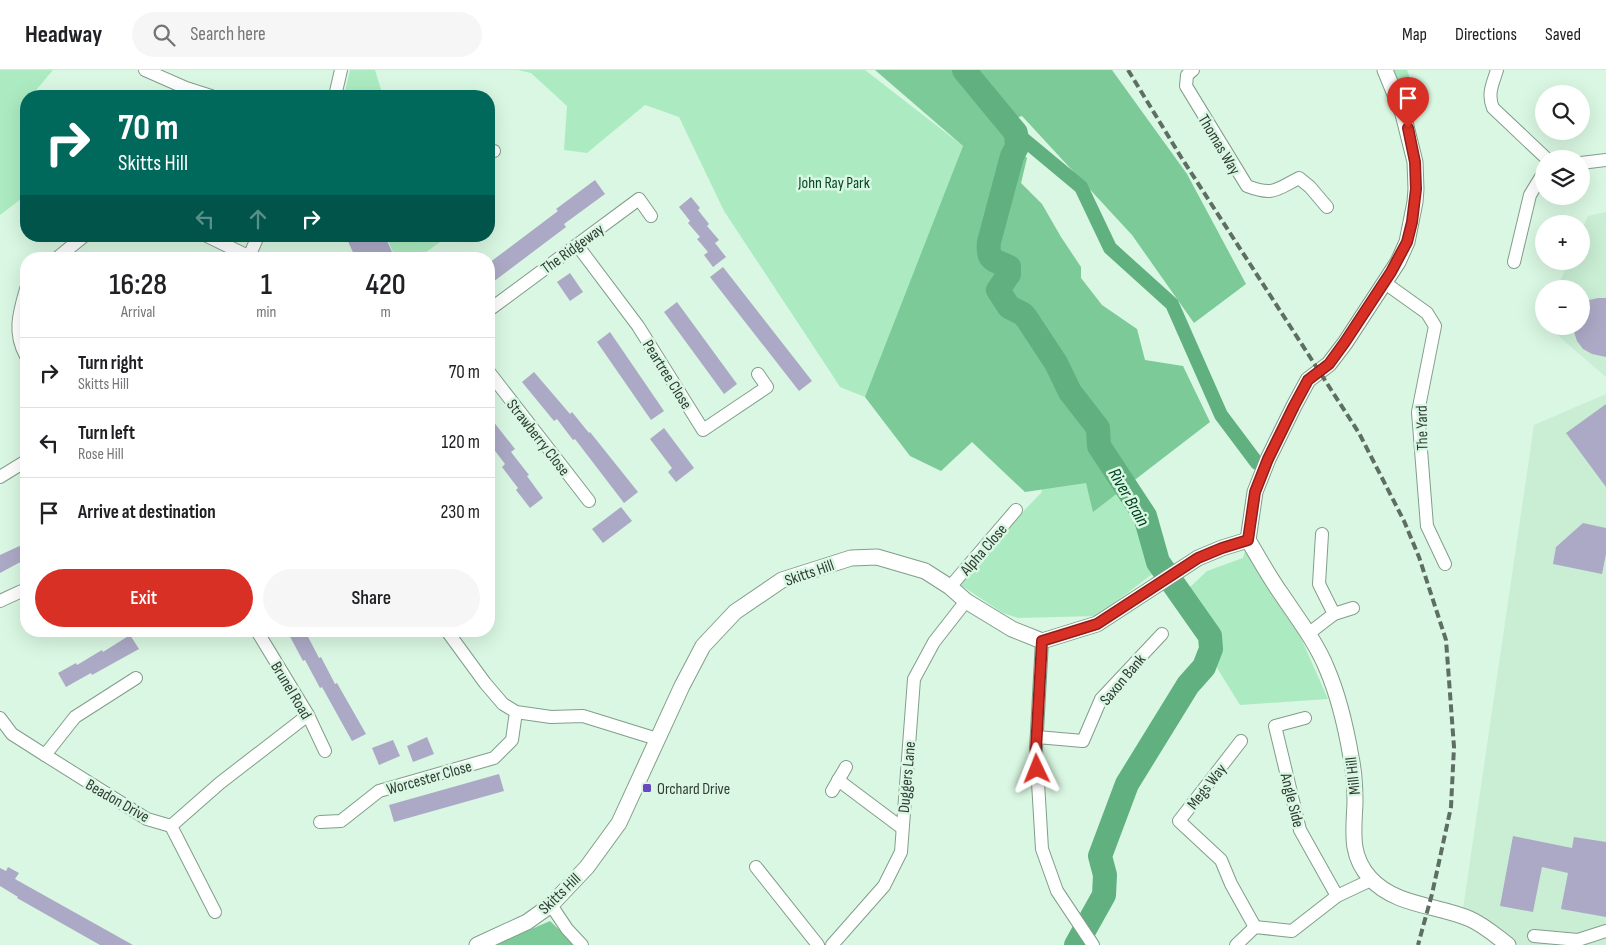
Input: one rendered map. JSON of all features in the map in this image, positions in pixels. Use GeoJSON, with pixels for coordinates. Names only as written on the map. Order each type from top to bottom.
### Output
{"type":"FeatureCollection","features":[{"type":"Feature","properties":{"kind":"street"},"geometry":{"type":"LineString","coordinates":[[145,70],[192,90]]}},
{"type":"Feature","properties":{"kind":"street"},"geometry":{"type":"LineString","coordinates":[[336,90],[341,70]]}},
{"type":"Feature","properties":{"kind":"street","name":"Thomas Way"},"geometry":{"type":"LineString","coordinates":[[1193,70],[1187,75],[1186,86],[1247,186],[1262,192],[1272,192],[1299,178],[1310,187],[1327,207]]}},
{"type":"Feature","properties":{"kind":"street"},"geometry":{"type":"LineString","coordinates":[[1092,942],[1057,891],[1042,849],[1036,737],[1042,641],[1097,624],[1198,558],[1248,540],[1255,492],[1268,459],[1294,406],[1308,380],[1329,364],[1385,283],[1398,262],[1407,242],[1412,222],[1416,189],[1415,162],[1408,128],[1385,70]]}},
{"type":"Feature","properties":{"kind":"street"},"geometry":{"type":"LineString","coordinates":[[1497,70],[1490,92],[1490,101],[1494,108],[1538,150]]}},
{"type":"Feature","properties":{"kind":"street"},"geometry":{"type":"LineString","coordinates":[[1590,162],[1606,160]]}},
{"type":"Feature","properties":{"kind":"street"},"geometry":{"type":"LineString","coordinates":[[1514,262],[1530,195],[1535,187]]}},
{"type":"Feature","properties":{"kind":"street","name":"The Ridgeway"},"geometry":{"type":"LineString","coordinates":[[495,306],[639,199],[651,216]]}},
{"type":"Feature","properties":{"kind":"street"},"geometry":{"type":"LineString","coordinates":[[65,252],[77,242]]}},
{"type":"Feature","properties":{"kind":"street"},"geometry":{"type":"LineString","coordinates":[[218,242],[238,252]]}},
{"type":"Feature","properties":{"kind":"street","name":"Peartree Close"},"geometry":{"type":"LineString","coordinates":[[577,245],[638,326],[703,430],[767,387],[758,374]]}},
{"type":"Feature","properties":{"kind":"street","name":"The Yard"},"geometry":{"type":"LineString","coordinates":[[1385,283],[1426,313],[1435,326],[1418,412],[1428,526],[1445,564]]}},
{"type":"Feature","properties":{"kind":"street"},"geometry":{"type":"LineString","coordinates":[[20,310],[20,345]]}},
{"type":"Feature","properties":{"kind":"street","name":"Strawberry Close"},"geometry":{"type":"LineString","coordinates":[[495,380],[589,501]]}},
{"type":"Feature","properties":{"kind":"street"},"geometry":{"type":"LineString","coordinates":[[0,477],[20,465]]}},
{"type":"Feature","properties":{"kind":"street","name":"Alpha Close"},"geometry":{"type":"LineString","coordinates":[[950,587],[1016,510]]}},
{"type":"Feature","properties":{"kind":"street"},"geometry":{"type":"LineString","coordinates":[[1322,534],[1319,584],[1334,614]]}},
{"type":"Feature","properties":{"kind":"street","name":"Mill Hill"},"geometry":{"type":"LineString","coordinates":[[1248,540],[1308,634],[1328,670],[1352,759],[1355,801],[1352,833],[1354,848],[1361,867],[1371,880],[1395,897],[1470,919],[1508,945]]}},
{"type":"Feature","properties":{"kind":"street","name":"Skitts Hill"},"geometry":{"type":"LineString","coordinates":[[477,945],[527,922],[550,905],[587,866],[619,823],[682,686],[703,646],[735,612],[782,580],[851,558],[877,557],[925,571],[950,587],[966,601],[1012,629],[1042,641]]}},
{"type":"Feature","properties":{"kind":"street"},"geometry":{"type":"LineString","coordinates":[[0,601],[20,592]]}},
{"type":"Feature","properties":{"kind":"street","name":"Duggers Lane"},"geometry":{"type":"LineString","coordinates":[[832,945],[884,886],[901,852],[914,679],[934,642],[966,601]]}},
{"type":"Feature","properties":{"kind":"street"},"geometry":{"type":"LineString","coordinates":[[1308,634],[1334,614],[1354,608]]}},
{"type":"Feature","properties":{"kind":"street","name":"Saxon Bank"},"geometry":{"type":"LineString","coordinates":[[1036,737],[1083,741],[1101,699],[1162,634]]}},
{"type":"Feature","properties":{"kind":"street","name":"Brunel Road"},"geometry":{"type":"LineString","coordinates":[[260,637],[308,715],[325,751]]}},
{"type":"Feature","properties":{"kind":"street"},"geometry":{"type":"LineString","coordinates":[[451,637],[503,704],[516,712],[551,717],[583,716],[657,740]]}},
{"type":"Feature","properties":{"kind":"street"},"geometry":{"type":"LineString","coordinates":[[45,755],[75,716],[136,678]]}},
{"type":"Feature","properties":{"kind":"street","name":"Worcester Close"},"geometry":{"type":"LineString","coordinates":[[320,822],[341,821],[379,791],[494,758],[512,740],[516,712]]}},
{"type":"Feature","properties":{"kind":"street","name":"Beadon Drive"},"geometry":{"type":"LineString","coordinates":[[0,718],[12,734],[45,755],[147,819],[171,826],[220,783],[308,715]]}},
{"type":"Feature","properties":{"kind":"street","name":"Angle Side"},"geometry":{"type":"LineString","coordinates":[[1305,718],[1275,726],[1300,830],[1337,896]]}},
{"type":"Feature","properties":{"kind":"street","name":"Megs Way"},"geometry":{"type":"LineString","coordinates":[[1241,741],[1179,821],[1221,860],[1231,884],[1255,927]]}},
{"type":"Feature","properties":{"kind":"street"},"geometry":{"type":"LineString","coordinates":[[846,767],[835,786],[902,828]]}},
{"type":"Feature","properties":{"kind":"street"},"geometry":{"type":"LineString","coordinates":[[171,826],[215,912]]}},
{"type":"Feature","properties":{"kind":"street"},"geometry":{"type":"LineString","coordinates":[[756,867],[818,945]]}},
{"type":"Feature","properties":{"kind":"street"},"geometry":{"type":"LineString","coordinates":[[1236,945],[1255,927],[1292,931],[1337,896],[1371,880]]}},
{"type":"Feature","properties":{"kind":"street"},"geometry":{"type":"LineString","coordinates":[[550,905],[567,930],[582,945]]}},
{"type":"Feature","properties":{"kind":"street"},"geometry":{"type":"LineString","coordinates":[[1534,936],[1577,943],[1606,931]]}},
{"type":"Feature","properties":{"kind":"shaded area"},"geometry":{"type":"Polygon","coordinates":[[[1606,212],[1606,377],[1557,335],[1590,335],[1590,280],[1561,280],[1565,270],[1590,270],[1590,216],[1606,212]]]}},
{"type":"Feature","properties":{"kind":"shaded area"},"geometry":{"type":"Polygon","coordinates":[[[1606,394],[1606,945],[1508,945],[1463,909],[1534,425],[1606,394]]]}},
{"type":"Feature","properties":{"kind":"green space"},"geometry":{"type":"Polygon","coordinates":[[[0,70],[53,70],[36,90],[20,90],[20,200],[0,215],[0,70]]]}},
{"type":"Feature","properties":{"kind":"green space"},"geometry":{"type":"Polygon","coordinates":[[[350,70],[375,70],[381,90],[345,90],[350,70]]]}},
{"type":"Feature","properties":{"kind":"green space","name":"John Ray Park"},"geometry":{"type":"Polygon","coordinates":[[[518,70],[865,70],[963,146],[875,377],[865,397],[840,387],[724,211],[679,117],[645,105],[587,153],[564,150],[567,106],[531,73],[518,70]]]}},
{"type":"Feature","properties":{"kind":"green space"},"geometry":{"type":"Polygon","coordinates":[[[875,70],[1112,70],[1187,174],[1246,284],[1194,323],[1132,235],[1022,116],[994,125],[1027,158],[1021,183],[1042,204],[1081,267],[1081,278],[1102,305],[1137,329],[1145,360],[1183,366],[1210,422],[1093,512],[1086,483],[1025,492],[972,442],[941,471],[910,456],[865,397],[963,146],[875,70]]]}},
{"type":"Feature","properties":{"kind":"green space"},"geometry":{"type":"Polygon","coordinates":[[[1393,70],[1407,70],[1417,97],[1410,91],[1403,94],[1393,70]]]}},
{"type":"Feature","properties":{"kind":"green space"},"geometry":{"type":"Polygon","coordinates":[[[389,242],[440,242],[426,252],[393,252],[389,242]]]}},
{"type":"Feature","properties":{"kind":"green space"},"geometry":{"type":"Polygon","coordinates":[[[1091,448],[1128,501],[1155,572],[1097,616],[1018,618],[1003,613],[959,584],[984,552],[1041,493],[1051,465],[1091,448]]]}},
{"type":"Feature","properties":{"kind":"green space"},"geometry":{"type":"Polygon","coordinates":[[[1248,540],[1301,638],[1328,699],[1240,705],[1209,655],[1215,628],[1188,589],[1207,571],[1243,558],[1248,540]]]}},
{"type":"Feature","properties":{"kind":"green space"},"geometry":{"type":"Polygon","coordinates":[[[550,921],[575,945],[495,945],[550,921]]]}},
{"type":"Feature","properties":{"kind":"building"},"geometry":{"type":"Polygon","coordinates":[[[595,180],[605,194],[564,224],[566,227],[495,280],[495,258],[558,211],[556,209],[595,180]]]}},
{"type":"Feature","properties":{"kind":"building"},"geometry":{"type":"Polygon","coordinates":[[[691,197],[709,224],[707,226],[719,240],[715,243],[726,257],[713,267],[704,255],[708,252],[697,239],[700,237],[688,223],[690,221],[679,207],[691,197]]]}},
{"type":"Feature","properties":{"kind":"building"},"geometry":{"type":"Polygon","coordinates":[[[348,242],[388,242],[392,252],[353,252],[348,242]]]}},
{"type":"Feature","properties":{"kind":"building"},"geometry":{"type":"Polygon","coordinates":[[[723,267],[812,381],[799,391],[710,277],[723,267]]]}},
{"type":"Feature","properties":{"kind":"building"},"geometry":{"type":"Polygon","coordinates":[[[570,273],[583,292],[570,301],[557,282],[570,273]]]}},
{"type":"Feature","properties":{"kind":"building"},"geometry":{"type":"Polygon","coordinates":[[[1606,298],[1606,357],[1592,354],[1583,349],[1575,335],[1590,335],[1590,300],[1606,298]]]}},
{"type":"Feature","properties":{"kind":"building"},"geometry":{"type":"Polygon","coordinates":[[[677,302],[737,384],[724,394],[664,312],[677,302]]]}},
{"type":"Feature","properties":{"kind":"building"},"geometry":{"type":"Polygon","coordinates":[[[610,332],[664,411],[651,420],[597,342],[610,332]]]}},
{"type":"Feature","properties":{"kind":"building"},"geometry":{"type":"Polygon","coordinates":[[[534,372],[570,414],[572,412],[590,432],[638,492],[624,503],[575,439],[573,440],[557,419],[554,421],[522,382],[534,372]]]}},
{"type":"Feature","properties":{"kind":"building"},"geometry":{"type":"Polygon","coordinates":[[[1606,404],[1606,487],[1566,433],[1606,404]]]}},
{"type":"Feature","properties":{"kind":"building"},"geometry":{"type":"Polygon","coordinates":[[[495,424],[515,449],[511,452],[529,475],[527,476],[543,498],[530,508],[502,467],[505,464],[495,451],[495,424]]]}},
{"type":"Feature","properties":{"kind":"building"},"geometry":{"type":"Polygon","coordinates":[[[664,428],[694,468],[676,482],[668,472],[672,468],[650,439],[664,428]]]}},
{"type":"Feature","properties":{"kind":"building"},"geometry":{"type":"Polygon","coordinates":[[[621,507],[632,521],[603,543],[592,529],[621,507]]]}},
{"type":"Feature","properties":{"kind":"building"},"geometry":{"type":"Polygon","coordinates":[[[1583,523],[1606,528],[1606,554],[1602,574],[1553,564],[1556,547],[1583,523]]]}},
{"type":"Feature","properties":{"kind":"building"},"geometry":{"type":"Polygon","coordinates":[[[20,546],[20,562],[0,573],[0,555],[20,546]]]}},
{"type":"Feature","properties":{"kind":"building"},"geometry":{"type":"Polygon","coordinates":[[[127,637],[131,637],[139,649],[66,687],[58,673],[76,663],[77,665],[102,650],[103,652],[127,637]]]}},
{"type":"Feature","properties":{"kind":"building"},"geometry":{"type":"Polygon","coordinates":[[[290,637],[308,637],[366,734],[352,741],[322,687],[320,688],[305,660],[303,661],[290,637]]]}},
{"type":"Feature","properties":{"kind":"building"},"geometry":{"type":"Polygon","coordinates":[[[427,737],[434,754],[413,762],[407,746],[427,737]]]}},
{"type":"Feature","properties":{"kind":"building"},"geometry":{"type":"Polygon","coordinates":[[[393,740],[400,756],[379,765],[372,748],[393,740]]]}},
{"type":"Feature","properties":{"kind":"building"},"geometry":{"type":"Polygon","coordinates":[[[499,774],[504,791],[394,822],[389,805],[499,774]]]}},
{"type":"Feature","properties":{"kind":"building"},"geometry":{"type":"Polygon","coordinates":[[[1513,836],[1572,848],[1574,837],[1606,842],[1606,917],[1561,909],[1568,873],[1542,867],[1533,912],[1500,906],[1513,836]]]}},
{"type":"Feature","properties":{"kind":"building"},"geometry":{"type":"Polygon","coordinates":[[[8,867],[19,873],[15,879],[133,945],[100,945],[17,898],[0,886],[0,868],[6,871],[8,867]]]}},
{"type":"Feature","properties":{"kind":"waterway","name":"River Brain"},"geometry":{"type":"LineString","coordinates":[[964,70],[1016,133],[1017,147],[1012,156],[989,242],[990,257],[1009,267],[1009,274],[998,290],[1009,307],[1023,314],[1027,319],[1056,363],[1070,392],[1098,428],[1099,446],[1145,516],[1158,562],[1210,636],[1211,649],[1204,667],[1188,685],[1127,784],[1100,856],[1105,875],[1104,895],[1076,945]]}},
{"type":"Feature","properties":{"kind":"waterway"},"geometry":{"type":"LineString","coordinates":[[1016,133],[1081,187],[1110,248],[1172,304],[1221,415],[1257,463]]}},
{"type":"Feature","properties":{"kind":"railway"},"geometry":{"type":"LineString","coordinates":[[1128,70],[1181,157],[1359,433],[1404,521],[1419,557],[1446,640],[1454,747],[1451,807],[1432,894],[1418,945]]}},
{"type":"Feature","properties":{"kind":"place","name":"Orchard Drive"},"geometry":{"type":"Point","coordinates":[647,788]}},
{"type":"Feature","properties":{"kind":"route"},"geometry":{"type":"LineString","coordinates":[[1037,769],[1036,749],[1042,641],[1097,624],[1198,558],[1248,540],[1255,492],[1268,459],[1294,406],[1308,380],[1329,364],[1345,342],[1391,272],[1407,242],[1412,222],[1416,189],[1415,162],[1408,128]]}}]}
